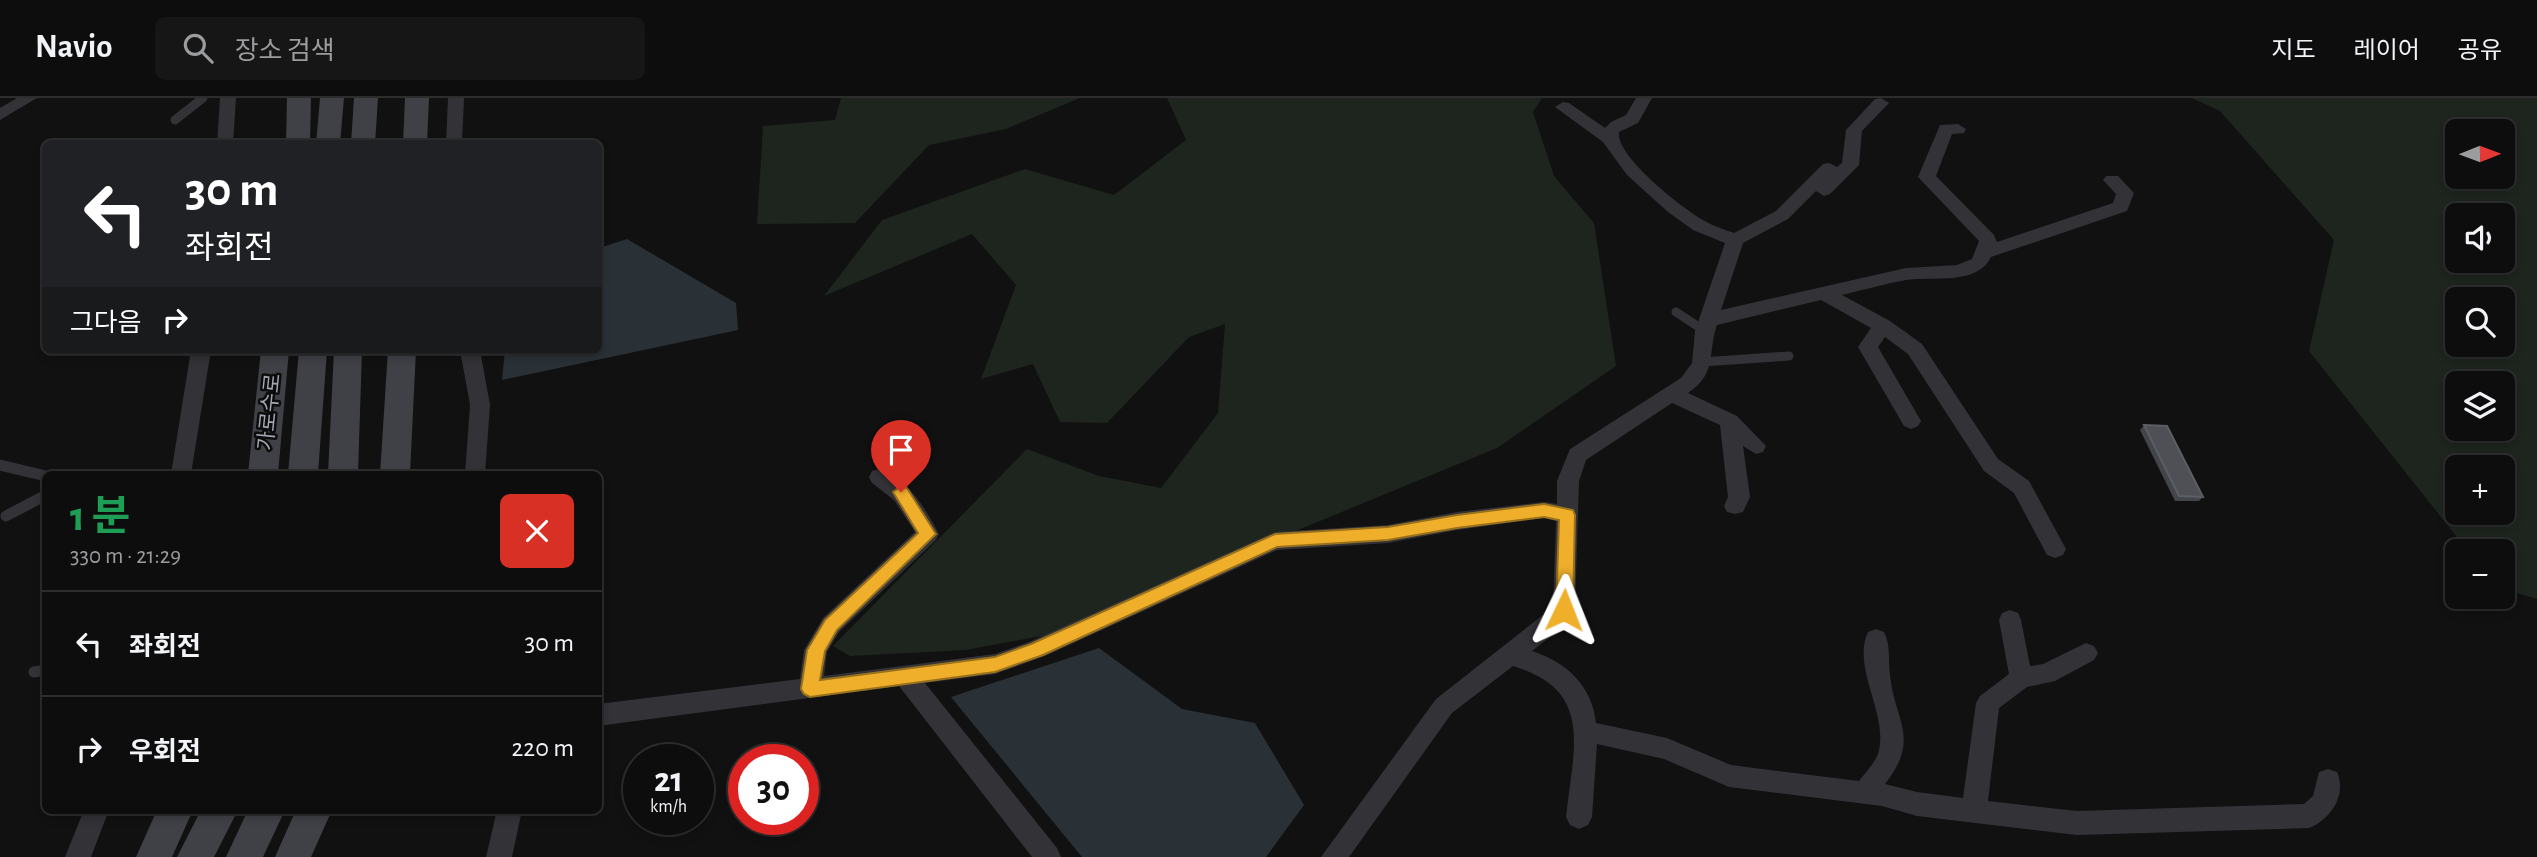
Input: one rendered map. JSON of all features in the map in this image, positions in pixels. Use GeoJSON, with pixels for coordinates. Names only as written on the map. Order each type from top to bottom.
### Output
{"type":"FeatureCollection","features":[{"type":"Feature","properties":{"kind":"main road"},"geometry":{"type":"LineString","coordinates":[[298,140],[299,98]]}},
{"type":"Feature","properties":{"kind":"main road"},"geometry":{"type":"LineString","coordinates":[[328,140],[332,98]]}},
{"type":"Feature","properties":{"kind":"main road"},"geometry":{"type":"LineString","coordinates":[[363,140],[366,98]]}},
{"type":"Feature","properties":{"kind":"main road"},"geometry":{"type":"LineString","coordinates":[[399,98],[399,140]]}},
{"type":"Feature","properties":{"kind":"main road"},"geometry":{"type":"LineString","coordinates":[[415,140],[418,98]]}},
{"type":"Feature","properties":{"kind":"main road","name":"가로수로"},"geometry":{"type":"LineString","coordinates":[[263,471],[275,354]]}},
{"type":"Feature","properties":{"kind":"main road","name":"가로수로"},"geometry":{"type":"LineString","coordinates":[[303,471],[313,354]]}},
{"type":"Feature","properties":{"kind":"main road"},"geometry":{"type":"LineString","coordinates":[[343,471],[348,354]]}},
{"type":"Feature","properties":{"kind":"main road"},"geometry":{"type":"LineString","coordinates":[[395,471],[401,354]]}},
{"type":"Feature","properties":{"kind":"main road"},"geometry":{"type":"LineString","coordinates":[[154,857],[173,814]]}},
{"type":"Feature","properties":{"kind":"main road"},"geometry":{"type":"LineString","coordinates":[[195,857],[218,814]]}},
{"type":"Feature","properties":{"kind":"main road"},"geometry":{"type":"LineString","coordinates":[[244,857],[265,814]]}},
{"type":"Feature","properties":{"kind":"street"},"geometry":{"type":"LineString","coordinates":[[0,115],[29,98]]}},
{"type":"Feature","properties":{"kind":"street"},"geometry":{"type":"LineString","coordinates":[[225,140],[228,98]]}},
{"type":"Feature","properties":{"kind":"street"},"geometry":{"type":"LineString","coordinates":[[454,140],[456,98]]}},
{"type":"Feature","properties":{"kind":"street"},"geometry":{"type":"LineString","coordinates":[[1610,139],[1611,132],[1621,122],[1632,119],[1643,98]]}},
{"type":"Feature","properties":{"kind":"street"},"geometry":{"type":"LineString","coordinates":[[1770,221],[1794,216],[1850,165],[1854,130],[1881,103]]}},
{"type":"Feature","properties":{"kind":"street"},"geometry":{"type":"LineString","coordinates":[[1563,107],[1610,139],[1616,151],[1658,196],[1692,222],[1735,240]]}},
{"type":"Feature","properties":{"kind":"street"},"geometry":{"type":"LineString","coordinates":[[1707,326],[1822,293],[1906,274],[1959,271],[1979,263],[1988,239],[1927,177],[1945,129],[1958,129]]}},
{"type":"Feature","properties":{"kind":"street"},"geometry":{"type":"LineString","coordinates":[[1334,857],[1444,706],[1564,610],[1568,481],[1577,455],[1688,383],[1702,362],[1707,326],[1735,240],[1782,215],[1829,167]]}},
{"type":"Feature","properties":{"kind":"street"},"geometry":{"type":"LineString","coordinates":[[1984,253],[2121,207],[2125,193],[2112,180]]}},
{"type":"Feature","properties":{"kind":"street"},"geometry":{"type":"LineString","coordinates":[[1822,293],[1883,326],[1915,349],[1927,363],[1991,465],[2022,487],[2055,549]]}},
{"type":"Feature","properties":{"kind":"street"},"geometry":{"type":"LineString","coordinates":[[1883,326],[1868,347],[1911,421]]}},
{"type":"Feature","properties":{"kind":"street"},"geometry":{"type":"LineString","coordinates":[[181,471],[200,354]]}},
{"type":"Feature","properties":{"kind":"street"},"geometry":{"type":"LineString","coordinates":[[472,354],[480,405],[474,471]]}},
{"type":"Feature","properties":{"kind":"street"},"geometry":{"type":"LineString","coordinates":[[1671,394],[1730,421],[1756,446]]}},
{"type":"Feature","properties":{"kind":"street"},"geometry":{"type":"LineString","coordinates":[[1730,421],[1740,497],[1735,506]]}},
{"type":"Feature","properties":{"kind":"street"},"geometry":{"type":"LineString","coordinates":[[810,689],[816,650],[831,625],[928,534],[901,492],[892,482],[878,477]]}},
{"type":"Feature","properties":{"kind":"street"},"geometry":{"type":"LineString","coordinates":[[602,715],[995,664],[1037,649],[1275,541],[1388,534],[1457,521],[1544,510],[1567,515]]}},
{"type":"Feature","properties":{"kind":"street"},"geometry":{"type":"LineString","coordinates":[[2010,620],[2021,678]]}},
{"type":"Feature","properties":{"kind":"street"},"geometry":{"type":"LineString","coordinates":[[1864,793],[1888,762],[1892,744],[1891,721],[1878,678],[1876,639]]}},
{"type":"Feature","properties":{"kind":"street"},"geometry":{"type":"LineString","coordinates":[[1974,811],[1988,703],[2021,678],[2047,674],[2085,653]]}},
{"type":"Feature","properties":{"kind":"street"},"geometry":{"type":"LineString","coordinates":[[1510,655],[1537,660],[1566,677],[1581,700],[1585,731],[1579,817]]}},
{"type":"Feature","properties":{"kind":"street"},"geometry":{"type":"LineString","coordinates":[[905,677],[1048,857]]}},
{"type":"Feature","properties":{"kind":"street"},"geometry":{"type":"LineString","coordinates":[[1585,731],[1667,749],[1729,776],[1864,793],[1917,804],[2077,823],[2309,817],[2325,802],[2328,779]]}},
{"type":"Feature","properties":{"kind":"street"},"geometry":{"type":"LineString","coordinates":[[78,857],[95,814]]}},
{"type":"Feature","properties":{"kind":"street"},"geometry":{"type":"LineString","coordinates":[[499,857],[509,814]]}},
{"type":"Feature","properties":{"kind":"lane"},"geometry":{"type":"LineString","coordinates":[[175,120],[203,98]]}},
{"type":"Feature","properties":{"kind":"lane"},"geometry":{"type":"LineString","coordinates":[[1676,312],[1707,326]]}},
{"type":"Feature","properties":{"kind":"lane"},"geometry":{"type":"LineString","coordinates":[[1702,362],[1789,356]]}},
{"type":"Feature","properties":{"kind":"lane"},"geometry":{"type":"LineString","coordinates":[[0,465],[42,475]]}},
{"type":"Feature","properties":{"kind":"lane"},"geometry":{"type":"LineString","coordinates":[[6,516],[42,497]]}},
{"type":"Feature","properties":{"kind":"shaded area"},"geometry":{"type":"Polygon","coordinates":[[[841,98],[1080,98],[1006,129],[929,145],[855,223],[757,224],[763,126],[835,120],[841,98]]]}},
{"type":"Feature","properties":{"kind":"shaded area"},"geometry":{"type":"Polygon","coordinates":[[[1167,98],[1542,98],[1533,112],[1554,176],[1594,223],[1616,366],[1497,448],[1252,549],[1074,630],[966,650],[850,656],[833,646],[1027,449],[1099,476],[1161,488],[1218,413],[1225,324],[1189,337],[1107,423],[1060,422],[1033,364],[981,379],[1016,285],[972,234],[824,296],[882,220],[1025,169],[1114,195],[1186,140],[1167,98]]]}},
{"type":"Feature","properties":{"kind":"shaded area"},"geometry":{"type":"Polygon","coordinates":[[[2192,98],[2537,98],[2537,599],[2515,593],[2515,539],[2458,539],[2447,525],[2515,525],[2515,455],[2445,455],[2445,522],[2309,351],[2334,240],[2220,111],[2192,98]]]}},
{"type":"Feature","properties":{"kind":"shaded area"},"geometry":{"type":"Polygon","coordinates":[[[627,239],[736,303],[738,330],[502,380],[505,354],[602,354],[602,247],[627,239]]]}},
{"type":"Feature","properties":{"kind":"shaded area"},"geometry":{"type":"Polygon","coordinates":[[[1099,648],[1182,709],[1255,723],[1304,805],[1266,857],[1082,857],[951,697],[1099,648]]]}},
{"type":"Feature","properties":{"kind":"building"},"geometry":{"type":"Polygon","coordinates":[[[2144,425],[2167,426],[2203,497],[2179,496],[2144,425]]]}},
{"type":"Feature","properties":{"kind":"route"},"geometry":{"type":"LineString","coordinates":[[901,492],[928,534],[831,625],[816,650],[810,689],[995,664],[1086,628],[1275,541],[1388,534],[1457,521],[1544,510],[1567,515],[1564,610]]}}]}
